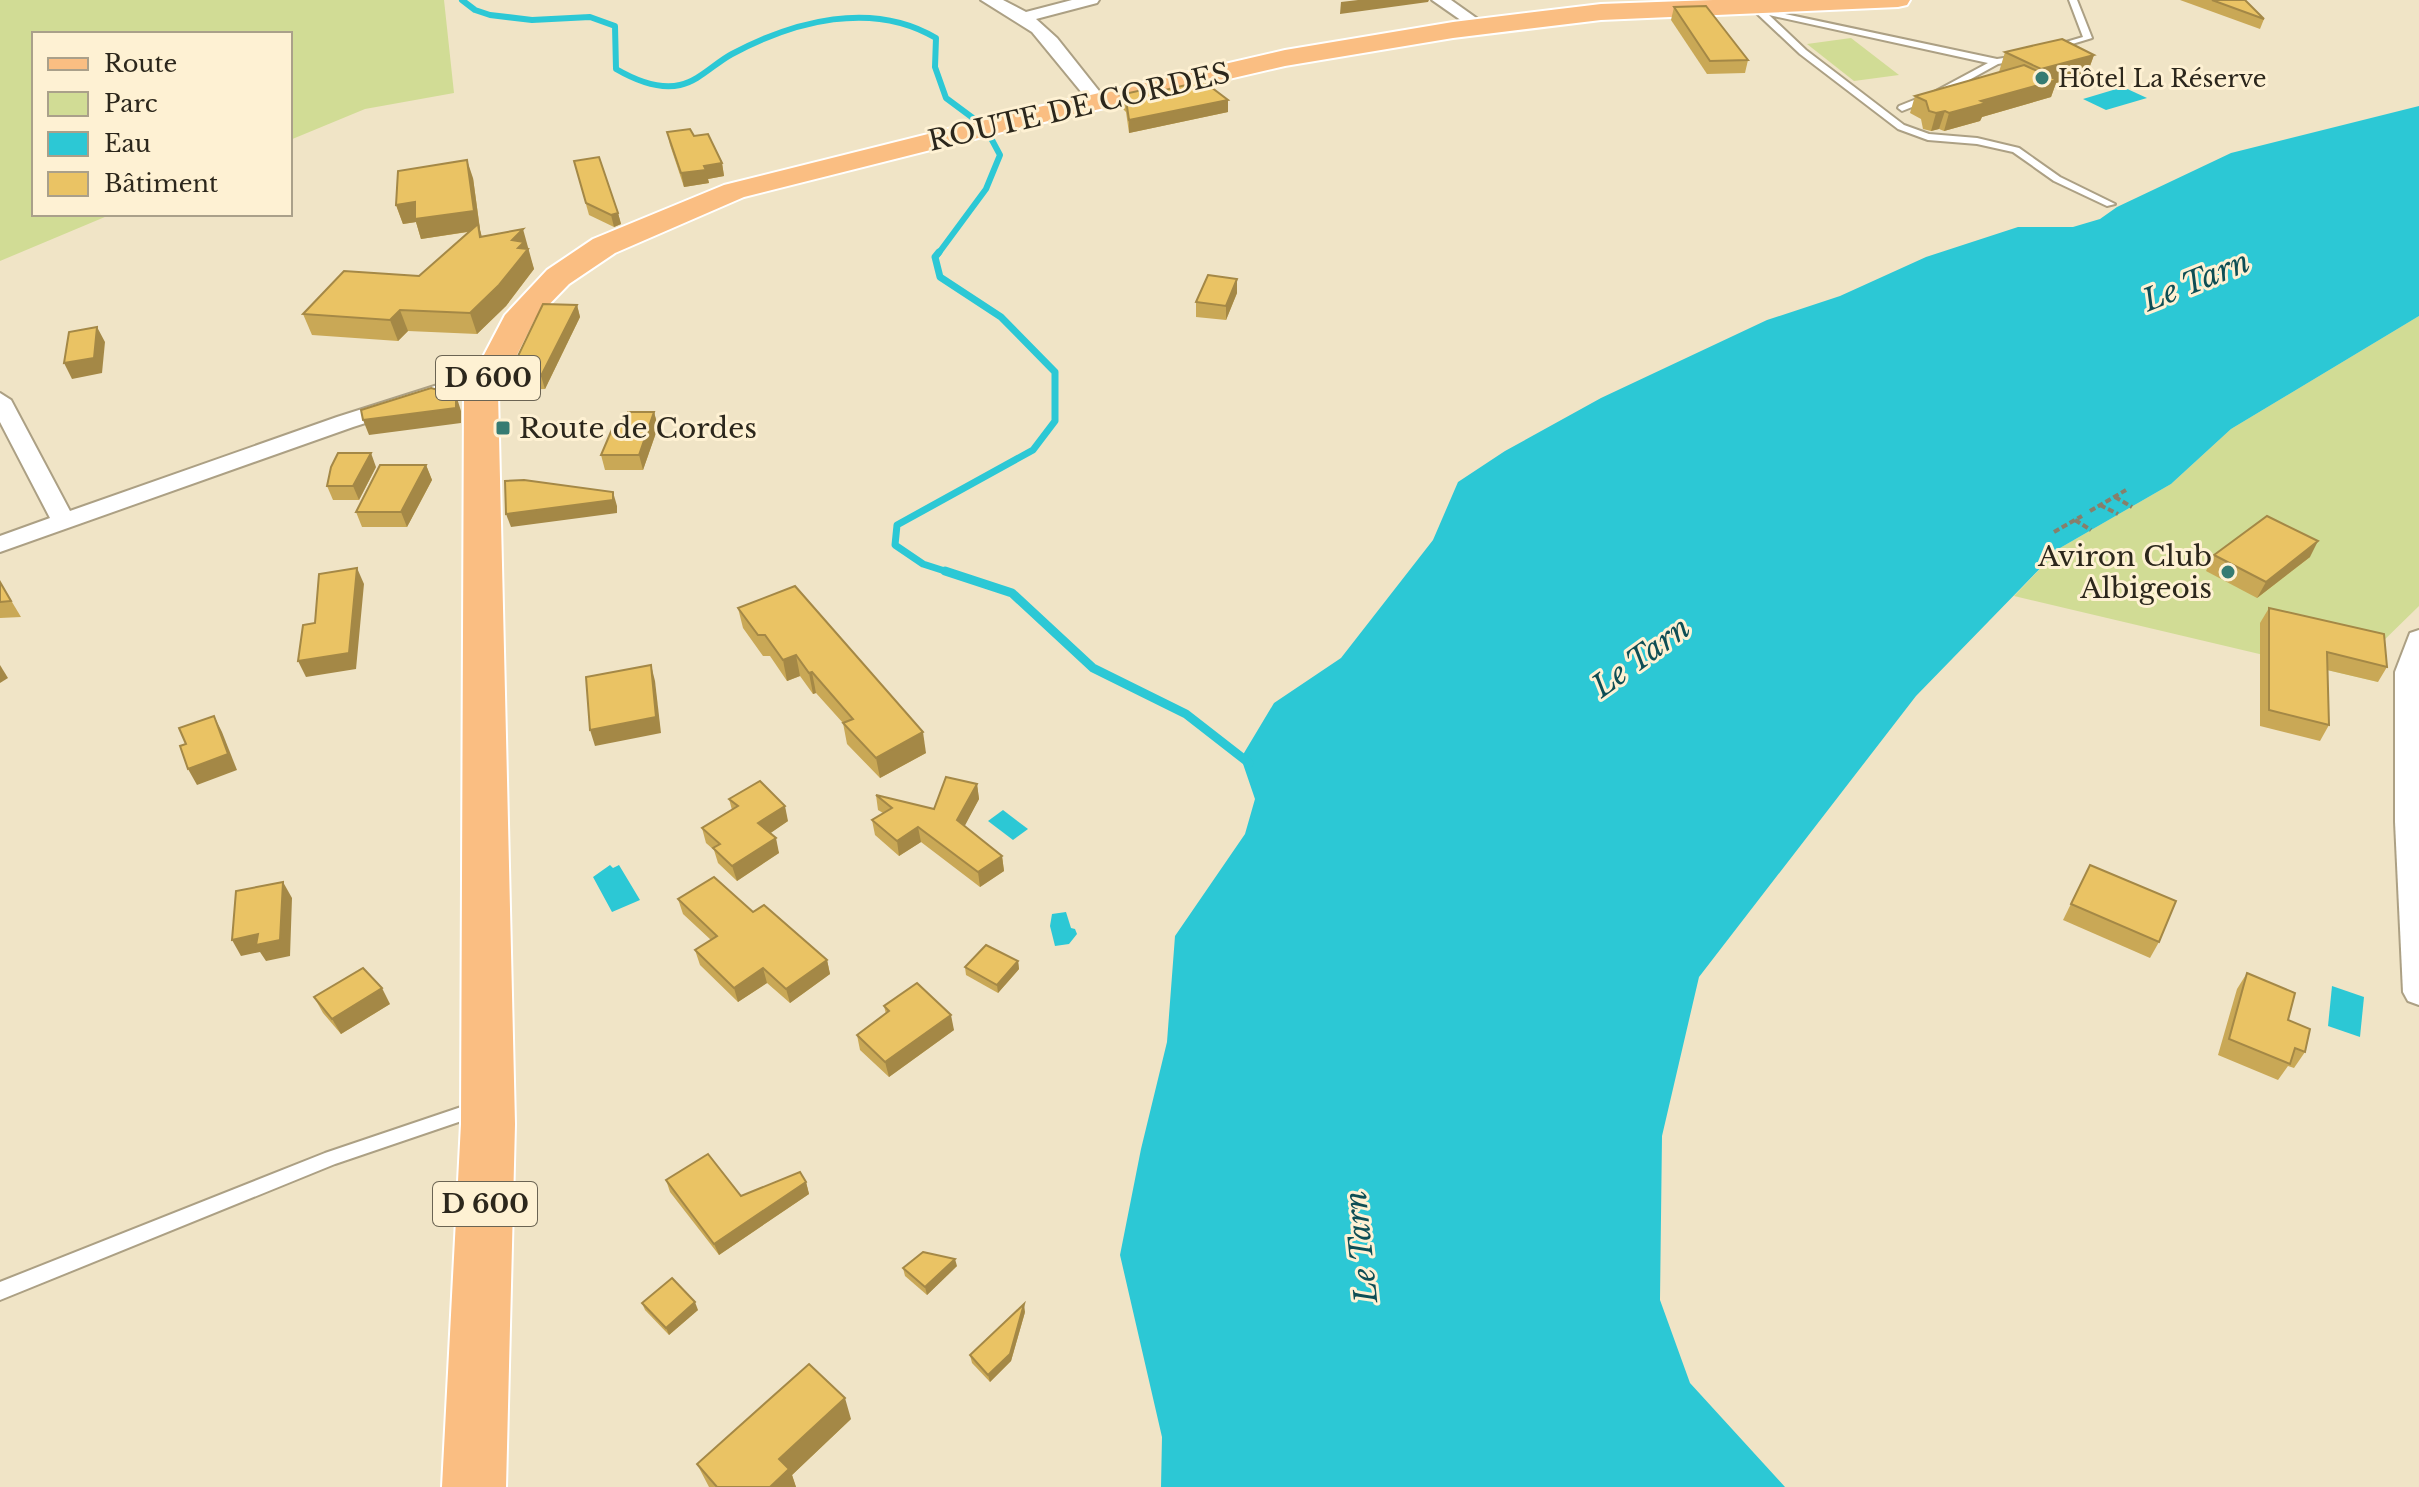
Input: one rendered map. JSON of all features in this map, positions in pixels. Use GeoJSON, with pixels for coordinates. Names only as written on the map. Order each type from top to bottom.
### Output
{"type":"FeatureCollection","features":[{"type":"Feature","properties":{"kind":"main road","name":"ROUTE DE CORDES"},"geometry":{"type":"LineString","coordinates":[[474,1487],[488,1105],[481,393],[521,315],[558,277],[604,246],[734,191],[1008,122],[1285,58],[1481,27],[1601,12],[1898,0]]}},
{"type":"Feature","properties":{"kind":"street"},"geometry":{"type":"LineString","coordinates":[[989,0],[1025,17],[1046,34],[1098,101]]}},
{"type":"Feature","properties":{"kind":"street"},"geometry":{"type":"LineString","coordinates":[[1025,17],[1065,2],[1091,0]]}},
{"type":"Feature","properties":{"kind":"street"},"geometry":{"type":"LineString","coordinates":[[1440,0],[1481,27]]}},
{"type":"Feature","properties":{"kind":"street"},"geometry":{"type":"LineString","coordinates":[[0,544],[345,422],[488,376]]}},
{"type":"Feature","properties":{"kind":"street"},"geometry":{"type":"LineString","coordinates":[[0,400],[64,522]]}},
{"type":"Feature","properties":{"kind":"street"},"geometry":{"type":"LineString","coordinates":[[2419,639],[2408,672],[2410,822],[2419,992]]}},
{"type":"Feature","properties":{"kind":"lane"},"geometry":{"type":"LineString","coordinates":[[2048,51],[2088,38],[2073,0]]}},
{"type":"Feature","properties":{"kind":"lane"},"geometry":{"type":"LineString","coordinates":[[1756,8],[1997,62]]}},
{"type":"Feature","properties":{"kind":"lane"},"geometry":{"type":"LineString","coordinates":[[1756,8],[1803,52],[1901,127],[1928,137],[1977,141],[2016,150],[2057,179],[2110,204]]}},
{"type":"Feature","properties":{"kind":"lane"},"geometry":{"type":"LineString","coordinates":[[1902,108],[1937,94],[1997,62],[2035,55]]}},
{"type":"Feature","properties":{"kind":"lane"},"geometry":{"type":"LineString","coordinates":[[0,1291],[331,1158],[488,1105]]}},
{"type":"Feature","properties":{"kind":"path"},"geometry":{"type":"LineString","coordinates":[[2090,511],[2126,490]]}},
{"type":"Feature","properties":{"kind":"path"},"geometry":{"type":"LineString","coordinates":[[2114,497],[2132,507]]}},
{"type":"Feature","properties":{"kind":"path"},"geometry":{"type":"LineString","coordinates":[[2100,505],[2118,514]]}},
{"type":"Feature","properties":{"kind":"path"},"geometry":{"type":"LineString","coordinates":[[2054,532],[2082,516]]}},
{"type":"Feature","properties":{"kind":"path"},"geometry":{"type":"LineString","coordinates":[[2075,520],[2091,530]]}},
{"type":"Feature","properties":{"kind":"green space"},"geometry":{"type":"Polygon","coordinates":[[[0,0],[444,0],[454,93],[365,109],[292,139],[292,32],[32,32],[32,216],[107,216],[0,261],[0,0]]]}},
{"type":"Feature","properties":{"kind":"green space"},"geometry":{"type":"Polygon","coordinates":[[[1851,38],[1899,75],[1854,81],[1807,44],[1851,38]]]}},
{"type":"Feature","properties":{"kind":"green space"},"geometry":{"type":"Polygon","coordinates":[[[2419,316],[2419,606],[2375,649],[2378,682],[2014,596],[2060,548],[2171,484],[2231,429],[2419,316]]]}},
{"type":"Feature","properties":{"kind":"water"},"geometry":{"type":"Polygon","coordinates":[[[2123,87],[2147,98],[2106,110],[2083,99],[2123,87]]]}},
{"type":"Feature","properties":{"kind":"water","name":"Le Tarn"},"geometry":{"type":"Polygon","coordinates":[[[2419,106],[2419,316],[2231,429],[2171,484],[2060,548],[1916,696],[1699,977],[1662,1136],[1660,1300],[1690,1383],[1785,1487],[1161,1487],[1162,1437],[1120,1255],[1167,1042],[1175,936],[1245,834],[1255,799],[1241,758],[1274,703],[1341,658],[1433,540],[1458,482],[1505,451],[1601,398],[1767,320],[1840,296],[1926,257],[2018,227],[2073,227],[2100,219],[2117,207],[2231,153],[2419,106]]]}},
{"type":"Feature","properties":{"kind":"water"},"geometry":{"type":"Polygon","coordinates":[[[1003,810],[1028,829],[1013,840],[988,821],[1003,810]]]}},
{"type":"Feature","properties":{"kind":"water"},"geometry":{"type":"Polygon","coordinates":[[[610,865],[613,868],[619,865],[640,900],[612,912],[593,877],[610,865]]]}},
{"type":"Feature","properties":{"kind":"water"},"geometry":{"type":"Polygon","coordinates":[[[1066,912],[1071,928],[1077,934],[1069,944],[1055,946],[1050,926],[1052,914],[1066,912]]]}},
{"type":"Feature","properties":{"kind":"water"},"geometry":{"type":"Polygon","coordinates":[[[2332,986],[2364,997],[2360,1037],[2328,1026],[2332,986]]]}},
{"type":"Feature","properties":{"kind":"building"},"geometry":{"type":"Polygon","coordinates":[[[2212,0],[2245,0],[2264,19],[2212,0]]]}},
{"type":"Feature","properties":{"kind":"building"},"geometry":{"type":"Polygon","coordinates":[[[1706,6],[1748,60],[1710,61],[1674,7],[1706,6]]]}},
{"type":"Feature","properties":{"kind":"building"},"geometry":{"type":"Polygon","coordinates":[[[2062,39],[2094,55],[2041,69],[2005,52],[2062,39]]]}},
{"type":"Feature","properties":{"kind":"building"},"geometry":{"type":"Polygon","coordinates":[[[2024,65],[2057,80],[1949,113],[1929,111],[1926,101],[1915,96],[2024,65]]]}},
{"type":"Feature","properties":{"kind":"building"},"geometry":{"type":"Polygon","coordinates":[[[1203,81],[1228,100],[1129,120],[1126,100],[1120,95],[1160,86],[1165,90],[1203,81]]]}},
{"type":"Feature","properties":{"kind":"building"},"geometry":{"type":"Polygon","coordinates":[[[690,129],[694,136],[708,134],[722,163],[704,166],[706,170],[681,173],[667,132],[690,129]]]}},
{"type":"Feature","properties":{"kind":"building"},"geometry":{"type":"Polygon","coordinates":[[[599,157],[618,213],[611,215],[586,203],[574,161],[599,157]]]}},
{"type":"Feature","properties":{"kind":"building"},"geometry":{"type":"Polygon","coordinates":[[[467,160],[474,211],[415,219],[415,202],[396,205],[398,171],[467,160]]]}},
{"type":"Feature","properties":{"kind":"building"},"geometry":{"type":"Polygon","coordinates":[[[478,224],[480,237],[523,229],[512,240],[524,242],[518,248],[528,249],[499,285],[470,313],[400,310],[390,320],[303,314],[344,271],[419,276],[478,224]]]}},
{"type":"Feature","properties":{"kind":"building"},"geometry":{"type":"Polygon","coordinates":[[[1208,275],[1237,279],[1226,306],[1196,302],[1208,275]]]}},
{"type":"Feature","properties":{"kind":"building"},"geometry":{"type":"Polygon","coordinates":[[[543,304],[577,305],[541,376],[513,377],[517,358],[543,304]]]}},
{"type":"Feature","properties":{"kind":"building"},"geometry":{"type":"Polygon","coordinates":[[[97,327],[94,358],[64,363],[69,332],[97,327]]]}},
{"type":"Feature","properties":{"kind":"building"},"geometry":{"type":"Polygon","coordinates":[[[431,388],[456,395],[456,408],[363,420],[361,410],[431,388]]]}},
{"type":"Feature","properties":{"kind":"building"},"geometry":{"type":"Polygon","coordinates":[[[628,412],[654,412],[639,455],[601,455],[613,427],[619,426],[628,412]]]}},
{"type":"Feature","properties":{"kind":"building"},"geometry":{"type":"Polygon","coordinates":[[[338,453],[371,453],[353,486],[327,486],[338,453]]]}},
{"type":"Feature","properties":{"kind":"building"},"geometry":{"type":"Polygon","coordinates":[[[380,465],[426,465],[401,512],[356,512],[380,465]]]}},
{"type":"Feature","properties":{"kind":"building"},"geometry":{"type":"Polygon","coordinates":[[[524,480],[613,492],[613,500],[506,514],[505,481],[524,480]]]}},
{"type":"Feature","properties":{"kind":"building"},"geometry":{"type":"Polygon","coordinates":[[[2267,516],[2318,541],[2266,582],[2214,555],[2267,516]]]}},
{"type":"Feature","properties":{"kind":"building"},"geometry":{"type":"Polygon","coordinates":[[[357,568],[349,653],[298,661],[303,625],[315,623],[319,574],[357,568]]]}},
{"type":"Feature","properties":{"kind":"building"},"geometry":{"type":"Polygon","coordinates":[[[0,582],[11,601],[0,602],[0,582]]]}},
{"type":"Feature","properties":{"kind":"building"},"geometry":{"type":"Polygon","coordinates":[[[795,586],[923,732],[876,758],[843,723],[853,719],[812,672],[809,673],[796,655],[783,660],[765,635],[758,635],[738,608],[795,586]]]}},
{"type":"Feature","properties":{"kind":"building"},"geometry":{"type":"Polygon","coordinates":[[[2269,608],[2384,634],[2387,667],[2327,652],[2329,725],[2269,710],[2269,608]]]}},
{"type":"Feature","properties":{"kind":"building"},"geometry":{"type":"Polygon","coordinates":[[[651,665],[656,717],[590,730],[586,677],[651,665]]]}},
{"type":"Feature","properties":{"kind":"building"},"geometry":{"type":"Polygon","coordinates":[[[214,716],[228,754],[188,769],[180,746],[186,744],[179,728],[214,716]]]}},
{"type":"Feature","properties":{"kind":"building"},"geometry":{"type":"Polygon","coordinates":[[[946,777],[977,784],[957,820],[1002,856],[978,872],[918,827],[897,841],[872,820],[892,808],[876,795],[934,809],[946,777]]]}},
{"type":"Feature","properties":{"kind":"building"},"geometry":{"type":"Polygon","coordinates":[[[760,781],[785,806],[758,823],[776,838],[732,866],[713,848],[720,844],[702,828],[738,806],[729,799],[760,781]]]}},
{"type":"Feature","properties":{"kind":"building"},"geometry":{"type":"Polygon","coordinates":[[[2090,865],[2176,901],[2159,942],[2071,904],[2090,865]]]}},
{"type":"Feature","properties":{"kind":"building"},"geometry":{"type":"Polygon","coordinates":[[[714,877],[753,912],[764,905],[827,960],[786,989],[763,968],[734,988],[695,950],[717,936],[678,899],[714,877]]]}},
{"type":"Feature","properties":{"kind":"building"},"geometry":{"type":"Polygon","coordinates":[[[283,882],[280,940],[256,945],[258,934],[232,940],[236,891],[283,882]]]}},
{"type":"Feature","properties":{"kind":"building"},"geometry":{"type":"Polygon","coordinates":[[[986,945],[1018,961],[997,985],[965,967],[986,945]]]}},
{"type":"Feature","properties":{"kind":"building"},"geometry":{"type":"Polygon","coordinates":[[[363,968],[382,988],[332,1019],[314,997],[363,968]]]}},
{"type":"Feature","properties":{"kind":"building"},"geometry":{"type":"Polygon","coordinates":[[[2247,973],[2295,993],[2288,1020],[2310,1029],[2305,1052],[2295,1048],[2290,1064],[2229,1039],[2247,973]]]}},
{"type":"Feature","properties":{"kind":"building"},"geometry":{"type":"Polygon","coordinates":[[[917,983],[951,1015],[885,1062],[857,1035],[889,1011],[884,1006],[917,983]]]}},
{"type":"Feature","properties":{"kind":"building"},"geometry":{"type":"Polygon","coordinates":[[[708,1154],[741,1196],[800,1172],[806,1182],[714,1244],[666,1180],[708,1154]]]}},
{"type":"Feature","properties":{"kind":"building"},"geometry":{"type":"Polygon","coordinates":[[[923,1252],[955,1259],[925,1287],[903,1268],[923,1252]]]}},
{"type":"Feature","properties":{"kind":"building"},"geometry":{"type":"Polygon","coordinates":[[[672,1278],[695,1302],[666,1328],[642,1303],[672,1278]]]}},
{"type":"Feature","properties":{"kind":"building"},"geometry":{"type":"Polygon","coordinates":[[[1024,1304],[1010,1354],[988,1375],[970,1355],[1024,1304]]]}},
{"type":"Feature","properties":{"kind":"building"},"geometry":{"type":"Polygon","coordinates":[[[809,1364],[845,1398],[779,1459],[789,1469],[770,1487],[717,1487],[697,1464],[809,1364]]]}},
{"type":"Feature","properties":{"kind":"waterway"},"geometry":{"type":"LineString","coordinates":[[462,0],[475,10],[490,15],[532,20],[590,17],[615,26],[616,69],[639,80],[663,86],[687,83],[732,54],[781,32],[833,19],[886,20],[911,26],[936,38],[935,67],[946,98],[985,127],[1000,155],[986,189],[938,254]]}},
{"type":"Feature","properties":{"kind":"waterway"},"geometry":{"type":"LineString","coordinates":[[939,252],[935,257],[940,277],[1001,317],[1055,372],[1055,421],[1033,450],[897,525],[895,545],[923,564],[951,573]]}},
{"type":"Feature","properties":{"kind":"waterway"},"geometry":{"type":"LineString","coordinates":[[945,571],[1012,593],[1093,668],[1186,714],[1249,763]]}},
{"type":"Feature","properties":{"kind":"place","name":"Hôtel La Réserve"},"geometry":{"type":"Point","coordinates":[2042,78]}},
{"type":"Feature","properties":{"kind":"place","name":"Route de Cordes"},"geometry":{"type":"Point","coordinates":[503,428]}},
{"type":"Feature","properties":{"kind":"place","name":"Aviron Club Albigeois"},"geometry":{"type":"Point","coordinates":[2228,572]}}]}
